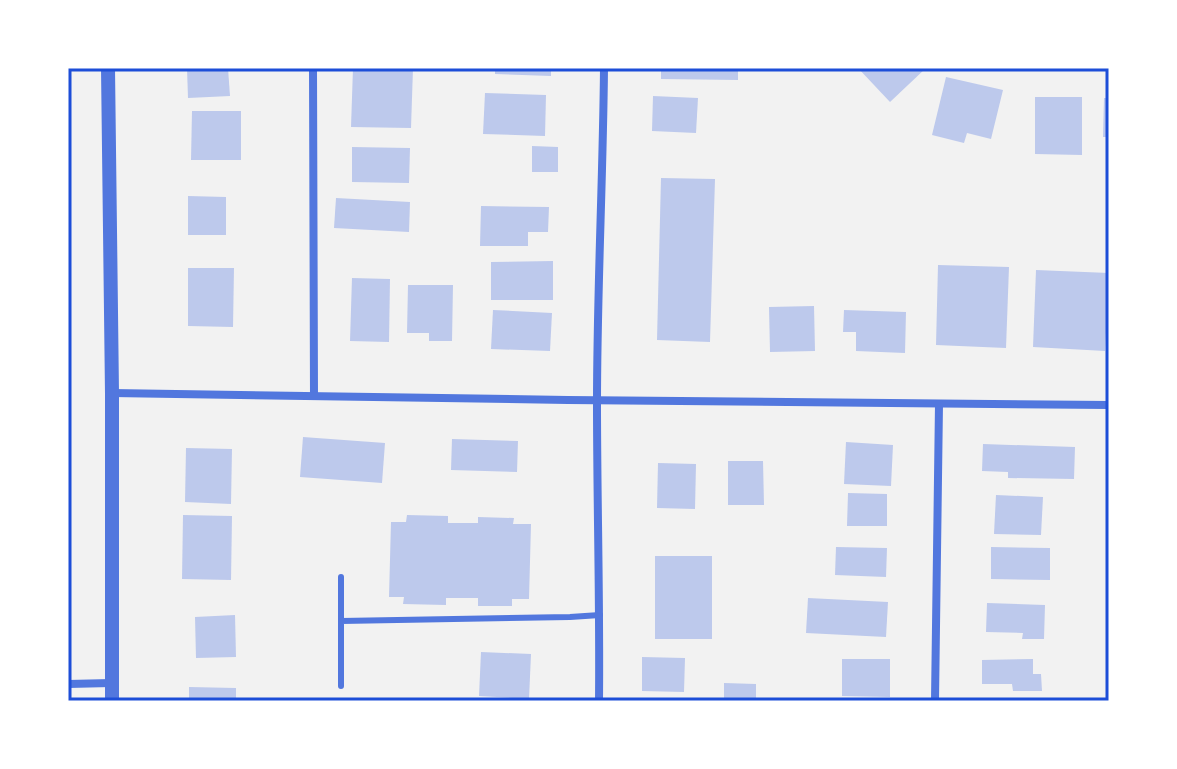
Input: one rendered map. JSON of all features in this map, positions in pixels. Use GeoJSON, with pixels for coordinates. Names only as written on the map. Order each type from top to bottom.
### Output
{"type":"FeatureCollection","features":[{"type":"Feature","properties":{"kind":"street"},"geometry":{"type":"LineString","coordinates":[[108,68],[112,701]]}},
{"type":"Feature","properties":{"kind":"street"},"geometry":{"type":"LineString","coordinates":[[313,68],[314,395]]}},
{"type":"Feature","properties":{"kind":"street"},"geometry":{"type":"LineString","coordinates":[[599,701],[597,400],[604,68]]}},
{"type":"Feature","properties":{"kind":"street"},"geometry":{"type":"LineString","coordinates":[[112,393],[727,403],[1109,405]]}},
{"type":"Feature","properties":{"kind":"street"},"geometry":{"type":"LineString","coordinates":[[935,701],[939,404]]}},
{"type":"Feature","properties":{"kind":"street"},"geometry":{"type":"LineString","coordinates":[[68,684],[111,683]]}},
{"type":"Feature","properties":{"kind":"lane"},"geometry":{"type":"LineString","coordinates":[[341,577],[341,686]]}},
{"type":"Feature","properties":{"kind":"lane"},"geometry":{"type":"LineString","coordinates":[[341,621],[600,615]]}},
{"type":"Feature","properties":{"kind":"building"},"geometry":{"type":"Polygon","coordinates":[[[187,68],[228,68],[230,96],[188,98],[187,68]]]}},
{"type":"Feature","properties":{"kind":"building"},"geometry":{"type":"Polygon","coordinates":[[[353,68],[413,68],[411,128],[351,127],[353,68]]]}},
{"type":"Feature","properties":{"kind":"building"},"geometry":{"type":"Polygon","coordinates":[[[495,68],[551,68],[551,76],[495,74],[495,68]]]}},
{"type":"Feature","properties":{"kind":"building"},"geometry":{"type":"Polygon","coordinates":[[[661,68],[738,68],[738,80],[661,79],[661,68]]]}},
{"type":"Feature","properties":{"kind":"building"},"geometry":{"type":"Polygon","coordinates":[[[858,68],[926,68],[890,102],[858,68]]]}},
{"type":"Feature","properties":{"kind":"building"},"geometry":{"type":"Polygon","coordinates":[[[946,77],[1003,90],[991,139],[967,133],[964,143],[932,135],[946,77]]]}},
{"type":"Feature","properties":{"kind":"building"},"geometry":{"type":"Polygon","coordinates":[[[485,93],[546,95],[545,136],[483,134],[485,93]]]}},
{"type":"Feature","properties":{"kind":"building"},"geometry":{"type":"Polygon","coordinates":[[[653,96],[698,98],[696,133],[652,131],[653,96]]]}},
{"type":"Feature","properties":{"kind":"building"},"geometry":{"type":"Polygon","coordinates":[[[1035,97],[1082,97],[1082,155],[1035,154],[1035,97]]]}},
{"type":"Feature","properties":{"kind":"building"},"geometry":{"type":"Polygon","coordinates":[[[1104,98],[1109,98],[1109,137],[1103,137],[1104,98]]]}},
{"type":"Feature","properties":{"kind":"building"},"geometry":{"type":"Polygon","coordinates":[[[192,111],[241,111],[241,160],[191,160],[192,111]]]}},
{"type":"Feature","properties":{"kind":"building"},"geometry":{"type":"Polygon","coordinates":[[[532,146],[558,147],[558,172],[532,172],[532,146]]]}},
{"type":"Feature","properties":{"kind":"building"},"geometry":{"type":"Polygon","coordinates":[[[352,147],[410,148],[409,183],[352,182],[352,147]]]}},
{"type":"Feature","properties":{"kind":"building"},"geometry":{"type":"Polygon","coordinates":[[[661,178],[715,179],[710,342],[657,340],[661,178]]]}},
{"type":"Feature","properties":{"kind":"building"},"geometry":{"type":"Polygon","coordinates":[[[188,196],[226,197],[226,235],[188,235],[188,196]]]}},
{"type":"Feature","properties":{"kind":"building"},"geometry":{"type":"Polygon","coordinates":[[[336,198],[410,202],[409,232],[334,228],[336,198]]]}},
{"type":"Feature","properties":{"kind":"building"},"geometry":{"type":"Polygon","coordinates":[[[481,206],[549,207],[548,232],[528,232],[528,246],[480,246],[481,206]]]}},
{"type":"Feature","properties":{"kind":"building"},"geometry":{"type":"Polygon","coordinates":[[[553,261],[553,300],[491,300],[491,262],[553,261]]]}},
{"type":"Feature","properties":{"kind":"building"},"geometry":{"type":"Polygon","coordinates":[[[938,265],[1009,267],[1006,348],[936,345],[938,265]]]}},
{"type":"Feature","properties":{"kind":"building"},"geometry":{"type":"Polygon","coordinates":[[[188,268],[234,268],[233,327],[188,326],[188,268]]]}},
{"type":"Feature","properties":{"kind":"building"},"geometry":{"type":"Polygon","coordinates":[[[1036,270],[1109,273],[1105,351],[1033,347],[1036,270]]]}},
{"type":"Feature","properties":{"kind":"building"},"geometry":{"type":"Polygon","coordinates":[[[352,278],[390,279],[389,342],[350,341],[352,278]]]}},
{"type":"Feature","properties":{"kind":"building"},"geometry":{"type":"Polygon","coordinates":[[[408,285],[453,285],[452,341],[429,341],[429,333],[407,333],[408,285]]]}},
{"type":"Feature","properties":{"kind":"building"},"geometry":{"type":"Polygon","coordinates":[[[814,306],[815,351],[770,352],[769,307],[814,306]]]}},
{"type":"Feature","properties":{"kind":"building"},"geometry":{"type":"Polygon","coordinates":[[[493,310],[552,313],[550,351],[491,349],[493,310]]]}},
{"type":"Feature","properties":{"kind":"building"},"geometry":{"type":"Polygon","coordinates":[[[844,310],[906,312],[905,353],[856,351],[856,332],[843,332],[844,310]]]}},
{"type":"Feature","properties":{"kind":"building"},"geometry":{"type":"Polygon","coordinates":[[[303,437],[385,443],[382,483],[300,477],[303,437]]]}},
{"type":"Feature","properties":{"kind":"building"},"geometry":{"type":"Polygon","coordinates":[[[452,439],[518,441],[517,472],[451,470],[452,439]]]}},
{"type":"Feature","properties":{"kind":"building"},"geometry":{"type":"Polygon","coordinates":[[[846,442],[893,445],[891,486],[844,484],[846,442]]]}},
{"type":"Feature","properties":{"kind":"building"},"geometry":{"type":"Polygon","coordinates":[[[983,444],[1075,447],[1074,479],[1008,478],[1008,472],[982,471],[983,444]]]}},
{"type":"Feature","properties":{"kind":"building"},"geometry":{"type":"Polygon","coordinates":[[[186,448],[232,449],[231,504],[185,502],[186,448]]]}},
{"type":"Feature","properties":{"kind":"building"},"geometry":{"type":"Polygon","coordinates":[[[728,461],[763,461],[764,505],[728,505],[728,461]]]}},
{"type":"Feature","properties":{"kind":"building"},"geometry":{"type":"Polygon","coordinates":[[[658,463],[696,464],[695,509],[657,508],[658,463]]]}},
{"type":"Feature","properties":{"kind":"building"},"geometry":{"type":"Polygon","coordinates":[[[848,493],[887,494],[887,526],[847,526],[848,493]]]}},
{"type":"Feature","properties":{"kind":"building"},"geometry":{"type":"Polygon","coordinates":[[[996,495],[1043,497],[1041,535],[994,534],[996,495]]]}},
{"type":"Feature","properties":{"kind":"building"},"geometry":{"type":"Polygon","coordinates":[[[183,515],[232,516],[231,580],[182,579],[183,515]]]}},
{"type":"Feature","properties":{"kind":"building"},"geometry":{"type":"Polygon","coordinates":[[[407,515],[448,516],[448,523],[478,523],[478,517],[514,518],[513,524],[531,524],[529,599],[512,599],[512,606],[478,606],[478,598],[446,598],[446,605],[403,604],[404,597],[389,597],[391,522],[406,522],[407,515]]]}},
{"type":"Feature","properties":{"kind":"building"},"geometry":{"type":"Polygon","coordinates":[[[836,547],[887,548],[886,577],[835,575],[836,547]]]}},
{"type":"Feature","properties":{"kind":"building"},"geometry":{"type":"Polygon","coordinates":[[[991,547],[1050,548],[1050,580],[991,579],[991,547]]]}},
{"type":"Feature","properties":{"kind":"building"},"geometry":{"type":"Polygon","coordinates":[[[655,556],[712,556],[712,639],[655,639],[655,556]]]}},
{"type":"Feature","properties":{"kind":"building"},"geometry":{"type":"Polygon","coordinates":[[[808,598],[888,602],[886,637],[806,633],[808,598]]]}},
{"type":"Feature","properties":{"kind":"building"},"geometry":{"type":"Polygon","coordinates":[[[987,603],[1045,605],[1044,639],[1022,639],[1023,633],[986,632],[987,603]]]}},
{"type":"Feature","properties":{"kind":"building"},"geometry":{"type":"Polygon","coordinates":[[[235,615],[236,657],[196,658],[195,617],[235,615]]]}},
{"type":"Feature","properties":{"kind":"building"},"geometry":{"type":"Polygon","coordinates":[[[481,652],[531,654],[529,699],[479,696],[481,652]]]}},
{"type":"Feature","properties":{"kind":"building"},"geometry":{"type":"Polygon","coordinates":[[[642,657],[685,658],[684,692],[642,691],[642,657]]]}},
{"type":"Feature","properties":{"kind":"building"},"geometry":{"type":"Polygon","coordinates":[[[842,659],[890,659],[890,697],[842,696],[842,659]]]}},
{"type":"Feature","properties":{"kind":"building"},"geometry":{"type":"Polygon","coordinates":[[[1033,659],[1033,674],[1041,674],[1042,691],[1013,691],[1012,684],[982,684],[982,660],[1033,659]]]}},
{"type":"Feature","properties":{"kind":"building"},"geometry":{"type":"Polygon","coordinates":[[[724,683],[756,684],[756,701],[724,701],[724,683]]]}},
{"type":"Feature","properties":{"kind":"building"},"geometry":{"type":"Polygon","coordinates":[[[189,687],[236,688],[236,701],[189,701],[189,687]]]}}]}
